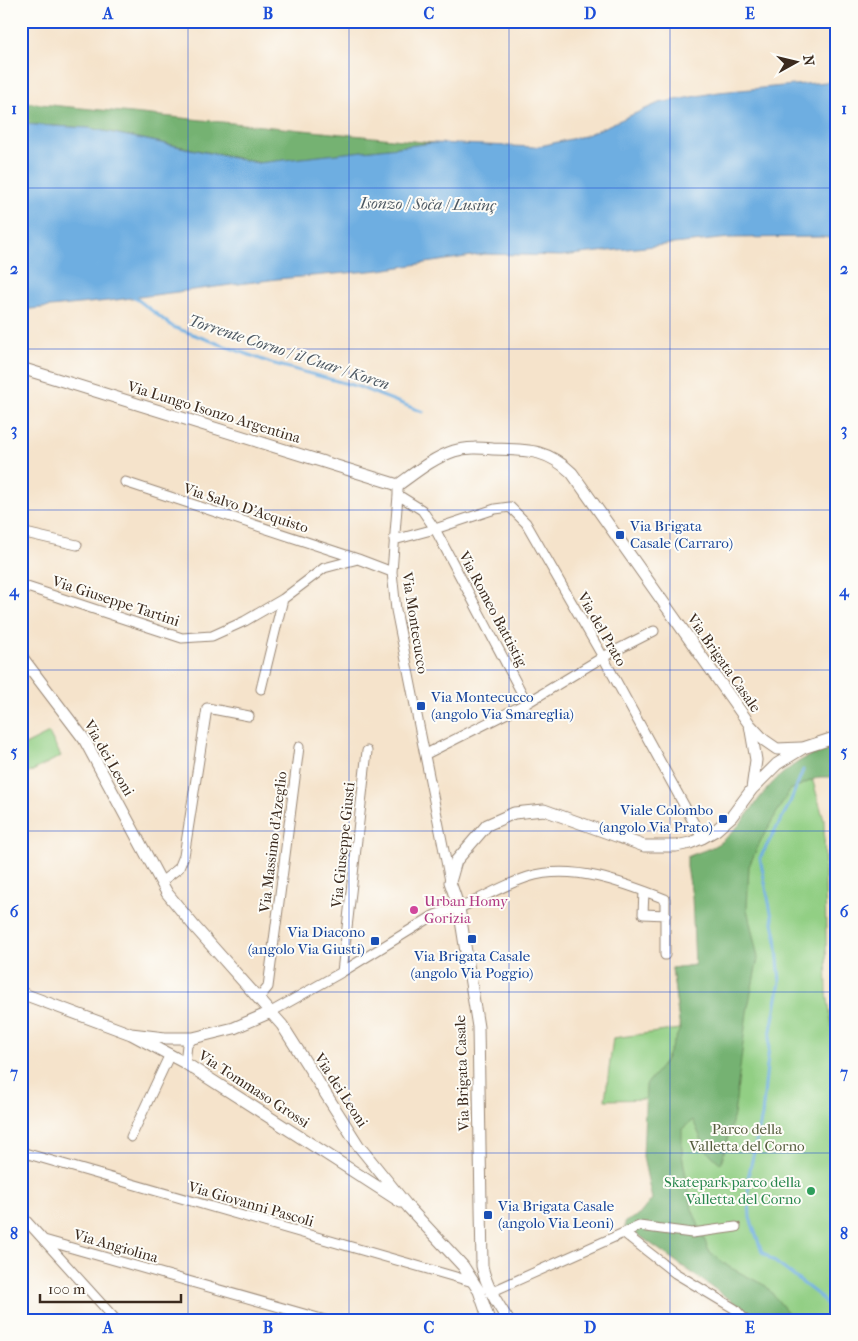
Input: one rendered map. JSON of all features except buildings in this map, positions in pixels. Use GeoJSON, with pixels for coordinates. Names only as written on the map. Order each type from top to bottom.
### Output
{"type":"FeatureCollection","features":[{"type":"Feature","properties":{"kind":"street","name":"Via Lungo Isonzo Argentina"},"geometry":{"type":"LineString","coordinates":[[21,368],[398,490]]}},
{"type":"Feature","properties":{"kind":"street","name":"Via Brigata Casale"},"geometry":{"type":"LineString","coordinates":[[398,490],[432,461],[455,451],[472,448],[531,450],[548,456],[564,465],[572,473],[750,725],[756,760],[752,789],[732,816],[716,830],[702,838],[676,846],[644,846],[544,810],[514,813],[486,825],[456,861],[450,882],[459,908],[478,1028],[482,1266],[492,1295],[508,1320]]}},
{"type":"Feature","properties":{"kind":"street","name":"Via Salvo D'Acquisto"},"geometry":{"type":"LineString","coordinates":[[125,482],[392,572]]}},
{"type":"Feature","properties":{"kind":"street","name":"Via Romeo Battistig"},"geometry":{"type":"LineString","coordinates":[[398,490],[422,510],[435,529],[527,703]]}},
{"type":"Feature","properties":{"kind":"street","name":"Via Montecucco"},"geometry":{"type":"LineString","coordinates":[[398,490],[392,572],[396,610],[450,882]]}},
{"type":"Feature","properties":{"kind":"street","name":"Via del Prato"},"geometry":{"type":"LineString","coordinates":[[435,529],[495,509],[510,507],[526,523],[702,838]]}},
{"type":"Feature","properties":{"kind":"street"},"geometry":{"type":"LineString","coordinates":[[394,540],[435,529]]}},
{"type":"Feature","properties":{"kind":"street"},"geometry":{"type":"LineString","coordinates":[[21,532],[77,545]]}},
{"type":"Feature","properties":{"kind":"street","name":"Via Giuseppe Tartini"},"geometry":{"type":"LineString","coordinates":[[21,584],[182,638],[212,636],[245,621],[283,599],[324,568],[358,559]]}},
{"type":"Feature","properties":{"kind":"street"},"geometry":{"type":"LineString","coordinates":[[261,689],[283,599]]}},
{"type":"Feature","properties":{"kind":"street"},"geometry":{"type":"LineString","coordinates":[[426,754],[527,703],[603,658],[654,631]]}},
{"type":"Feature","properties":{"kind":"street","name":"Via dei Leoni"},"geometry":{"type":"LineString","coordinates":[[21,656],[84,739],[167,893],[282,1025],[358,1145],[409,1208],[463,1266],[479,1291],[492,1319]]}},
{"type":"Feature","properties":{"kind":"street"},"geometry":{"type":"LineString","coordinates":[[161,882],[179,868],[184,856],[207,708],[248,716]]}},
{"type":"Feature","properties":{"kind":"street"},"geometry":{"type":"LineString","coordinates":[[750,725],[764,740],[777,749],[803,748]]}},
{"type":"Feature","properties":{"kind":"street"},"geometry":{"type":"LineString","coordinates":[[752,789],[777,764],[803,748],[837,737]]}},
{"type":"Feature","properties":{"kind":"street","name":"Via Massimo d'Azeglio"},"geometry":{"type":"LineString","coordinates":[[259,998],[268,987],[299,747]]}},
{"type":"Feature","properties":{"kind":"street","name":"Via Giuseppe Giusti"},"geometry":{"type":"LineString","coordinates":[[342,972],[367,751]]}},
{"type":"Feature","properties":{"kind":"street"},"geometry":{"type":"LineString","coordinates":[[21,993],[131,1034],[165,1038],[193,1038],[234,1028],[271,1012],[342,972],[433,916],[459,908],[529,876],[561,872],[613,879],[665,899],[666,955]]}},
{"type":"Feature","properties":{"kind":"street"},"geometry":{"type":"LineString","coordinates":[[644,891],[643,914],[666,915]]}},
{"type":"Feature","properties":{"kind":"street","name":"Via Tommaso Grossi"},"geometry":{"type":"LineString","coordinates":[[131,1034],[185,1063],[409,1208]]}},
{"type":"Feature","properties":{"kind":"street"},"geometry":{"type":"LineString","coordinates":[[185,1063],[187,1045],[193,1038]]}},
{"type":"Feature","properties":{"kind":"street"},"geometry":{"type":"LineString","coordinates":[[131,1137],[170,1054]]}},
{"type":"Feature","properties":{"kind":"street","name":"Via Giovanni Pascoli"},"geometry":{"type":"LineString","coordinates":[[21,1152],[473,1282]]}},
{"type":"Feature","properties":{"kind":"street"},"geometry":{"type":"LineString","coordinates":[[357,1174],[369,1173],[377,1168]]}},
{"type":"Feature","properties":{"kind":"street"},"geometry":{"type":"LineString","coordinates":[[21,1215],[116,1320]]}},
{"type":"Feature","properties":{"kind":"street"},"geometry":{"type":"LineString","coordinates":[[492,1295],[639,1226],[692,1233],[736,1227]]}},
{"type":"Feature","properties":{"kind":"street"},"geometry":{"type":"LineString","coordinates":[[624,1232],[675,1273],[735,1309],[745,1320]]}},
{"type":"Feature","properties":{"kind":"street","name":"Via Angiolina"},"geometry":{"type":"LineString","coordinates":[[44,1240],[319,1319]]}},
{"type":"Feature","properties":{"kind":"street"},"geometry":{"type":"LineString","coordinates":[[463,1266],[482,1266]]}},
{"type":"Feature","properties":{"kind":"street","name":"Via Brigata Casale"},"geometry":{"type":"LineString","coordinates":[[492,1295],[492,1319]]}},
{"type":"Feature","properties":{"kind":"green space"},"geometry":{"type":"Polygon","coordinates":[[[21,102],[433,143],[261,163],[89,128],[21,124],[21,102]]]}},
{"type":"Feature","properties":{"kind":"green space"},"geometry":{"type":"Polygon","coordinates":[[[49,733],[61,756],[23,776],[21,772],[21,747],[49,733]]]}},
{"type":"Feature","properties":{"kind":"green space"},"geometry":{"type":"Polygon","coordinates":[[[837,745],[837,777],[819,777],[790,790],[761,840],[749,866],[747,909],[758,958],[747,1012],[734,1115],[721,1164],[706,1150],[693,1120],[682,1129],[682,1155],[692,1209],[709,1251],[729,1267],[766,1286],[794,1320],[751,1320],[746,1311],[640,1236],[625,1230],[625,1222],[639,1215],[652,1199],[643,1157],[646,1085],[664,1063],[680,1029],[672,968],[695,965],[692,896],[687,857],[714,846],[734,831],[770,786],[795,764],[815,753],[837,745]]]}},
{"type":"Feature","properties":{"kind":"green space","name":"Parco della Valletta del Corno"},"geometry":{"type":"Polygon","coordinates":[[[808,764],[824,820],[827,993],[837,1059],[837,1320],[751,1320],[746,1311],[656,1233],[657,1099],[605,1100],[613,1038],[680,1029],[672,968],[695,965],[740,831],[808,764]]]}},
{"type":"Feature","properties":{"kind":"water","name":"Isonzo / Soča / Lusinç"},"geometry":{"type":"Polygon","coordinates":[[[837,81],[837,239],[822,237],[729,238],[561,256],[485,254],[380,270],[277,279],[108,301],[21,310],[21,124],[89,128],[258,163],[433,143],[536,147],[584,136],[659,103],[719,92],[837,81]]]}},
{"type":"Feature","properties":{"kind":"waterway","name":"Torrente Corno / il Cuar / Koren"},"geometry":{"type":"LineString","coordinates":[[133,296],[173,327],[271,363],[359,387],[423,412]]}},
{"type":"Feature","properties":{"kind":"waterway","name":"Torrente Corno / il Cuar / Koren"},"geometry":{"type":"LineString","coordinates":[[803,770],[789,805],[760,858],[776,937],[780,982],[770,1036],[762,1116],[748,1178],[750,1218],[762,1252],[817,1294],[837,1317]]}},
{"type":"Feature","properties":{"kind":"place","name":"Via Brigata Casale (Carraro)"},"geometry":{"type":"Point","coordinates":[620,535]}},
{"type":"Feature","properties":{"kind":"place","name":"Via Montecucco (angolo Via Smareglia)"},"geometry":{"type":"Point","coordinates":[421,706]}},
{"type":"Feature","properties":{"kind":"place","name":"Viale Colombo (angolo Via Prato)"},"geometry":{"type":"Point","coordinates":[723,819]}},
{"type":"Feature","properties":{"kind":"place","name":"Urban Homy Gorizia"},"geometry":{"type":"Point","coordinates":[414,910]}},
{"type":"Feature","properties":{"kind":"place","name":"Via Brigata Casale (angolo Via Poggio)"},"geometry":{"type":"Point","coordinates":[472,939]}},
{"type":"Feature","properties":{"kind":"place","name":"Via Diacono (angolo Via Giusti)"},"geometry":{"type":"Point","coordinates":[375,941]}},
{"type":"Feature","properties":{"kind":"place","name":"Skatepark parco della Valletta del Corno"},"geometry":{"type":"Point","coordinates":[811,1191]}},
{"type":"Feature","properties":{"kind":"place","name":"Via Brigata Casale (angolo Via Leoni)"},"geometry":{"type":"Point","coordinates":[488,1215]}}]}
